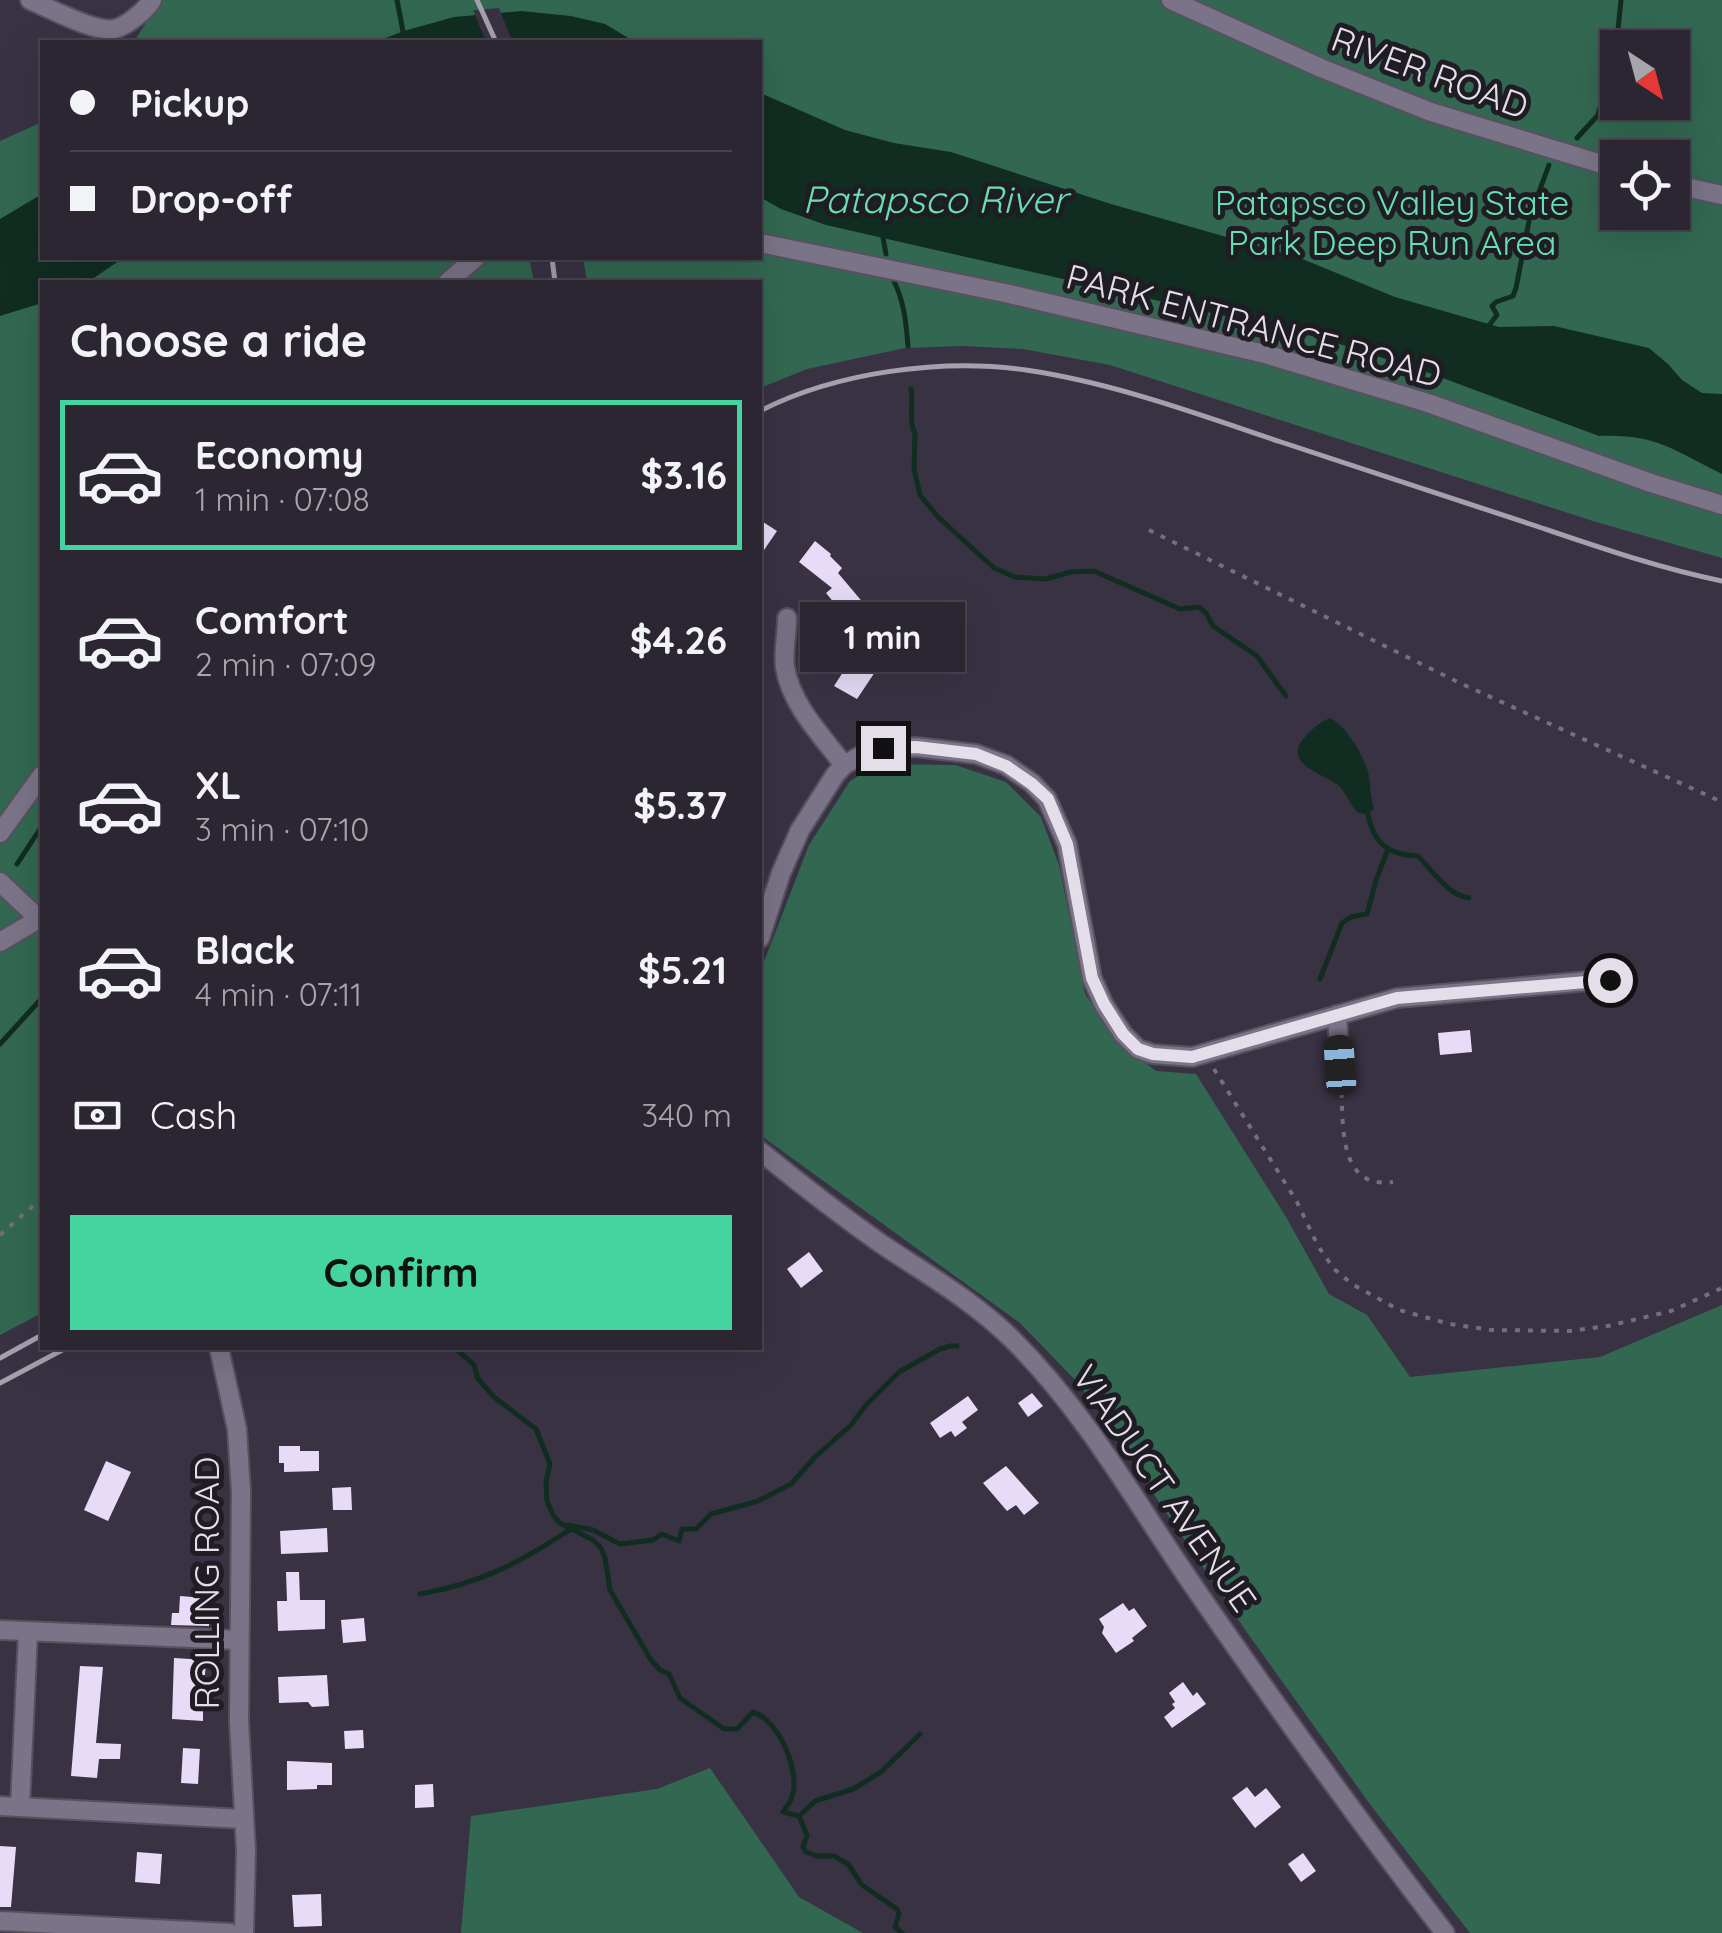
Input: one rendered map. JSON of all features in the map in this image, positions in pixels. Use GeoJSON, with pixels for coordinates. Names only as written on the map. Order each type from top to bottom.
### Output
{"type":"FeatureCollection","features":[{"type":"Feature","properties":{"kind":"street"},"geometry":{"type":"LineString","coordinates":[[30,0],[89,26],[114,29],[146,11],[152,0]]}},
{"type":"Feature","properties":{"kind":"street","name":"RIVER ROAD"},"geometry":{"type":"LineString","coordinates":[[1170,0],[1320,68],[1431,112],[1600,164]]}},
{"type":"Feature","properties":{"kind":"street"},"geometry":{"type":"LineString","coordinates":[[1690,188],[1722,194]]}},
{"type":"Feature","properties":{"kind":"street","name":"PARK ENTRANCE ROAD"},"geometry":{"type":"LineString","coordinates":[[762,243],[1005,293],[1265,354],[1428,404],[1722,505]]}},
{"type":"Feature","properties":{"kind":"street"},"geometry":{"type":"LineString","coordinates":[[453,280],[472,260]]}},
{"type":"Feature","properties":{"kind":"street"},"geometry":{"type":"LineString","coordinates":[[788,618],[785,666],[790,684],[839,770]]}},
{"type":"Feature","properties":{"kind":"street"},"geometry":{"type":"LineString","coordinates":[[762,932],[800,830],[839,770],[860,756],[883,748],[950,749],[1006,766],[1048,799],[1067,844],[1092,978],[1123,1034],[1138,1049],[1192,1057],[1397,998],[1610,980]]}},
{"type":"Feature","properties":{"kind":"street"},"geometry":{"type":"LineString","coordinates":[[0,833],[40,777]]}},
{"type":"Feature","properties":{"kind":"street"},"geometry":{"type":"LineString","coordinates":[[0,882],[40,917]]}},
{"type":"Feature","properties":{"kind":"street"},"geometry":{"type":"LineString","coordinates":[[0,942],[40,919]]}},
{"type":"Feature","properties":{"kind":"street"},"geometry":{"type":"LineString","coordinates":[[1337,1015],[1340,1065]]}},
{"type":"Feature","properties":{"kind":"street","name":"VIADUCT AVENUE"},"geometry":{"type":"LineString","coordinates":[[762,1154],[828,1206],[968,1301],[1012,1338],[1048,1377],[1126,1481],[1189,1580],[1319,1766],[1445,1933]]}},
{"type":"Feature","properties":{"kind":"street","name":"ROLLING ROAD"},"geometry":{"type":"LineString","coordinates":[[219,1350],[237,1429],[240,1492],[238,1640],[247,1886],[244,1933]]}},
{"type":"Feature","properties":{"kind":"street"},"geometry":{"type":"LineString","coordinates":[[0,1630],[238,1640]]}},
{"type":"Feature","properties":{"kind":"street"},"geometry":{"type":"LineString","coordinates":[[20,1807],[28,1632]]}},
{"type":"Feature","properties":{"kind":"street"},"geometry":{"type":"LineString","coordinates":[[0,1806],[243,1819]]}},
{"type":"Feature","properties":{"kind":"street"},"geometry":{"type":"LineString","coordinates":[[0,1921],[230,1933]]}},
{"type":"Feature","properties":{"kind":"path"},"geometry":{"type":"LineString","coordinates":[[1149,530],[1462,684],[1722,802]]}},
{"type":"Feature","properties":{"kind":"path"},"geometry":{"type":"LineString","coordinates":[[1192,1057],[1218,1072],[1334,1269],[1352,1284],[1399,1310],[1491,1330],[1570,1331],[1660,1314],[1722,1288]]}},
{"type":"Feature","properties":{"kind":"path"},"geometry":{"type":"LineString","coordinates":[[1340,1065],[1345,1144],[1355,1171],[1364,1180],[1393,1182]]}},
{"type":"Feature","properties":{"kind":"path"},"geometry":{"type":"LineString","coordinates":[[0,1235],[40,1200]]}},
{"type":"Feature","properties":{"kind":"green space","name":"Patapsco Valley State Park Deep Run Area"},"geometry":{"type":"Polygon","coordinates":[[[160,0],[1722,0],[1722,558],[1596,522],[1110,365],[1023,349],[905,348],[807,369],[762,387],[762,280],[587,280],[583,260],[762,260],[762,40],[135,40],[160,0]]]}},
{"type":"Feature","properties":{"kind":"green space"},"geometry":{"type":"Polygon","coordinates":[[[40,123],[40,260],[529,260],[534,280],[40,280],[40,1314],[0,1335],[0,141],[40,123]]]}},
{"type":"Feature","properties":{"kind":"green space"},"geometry":{"type":"Polygon","coordinates":[[[879,764],[955,765],[1006,782],[1041,817],[1059,865],[1085,994],[1118,1042],[1156,1071],[1196,1074],[1286,1217],[1329,1294],[1367,1315],[1410,1377],[1600,1357],[1722,1305],[1722,1933],[1470,1933],[1372,1807],[1246,1631],[1080,1385],[1020,1323],[762,1136],[762,967],[809,845],[850,781],[879,764]]]}},
{"type":"Feature","properties":{"kind":"green space"},"geometry":{"type":"Polygon","coordinates":[[[710,1768],[799,1897],[863,1933],[461,1933],[471,1816],[657,1789],[710,1768]]]}},
{"type":"Feature","properties":{"kind":"water"},"geometry":{"type":"Polygon","coordinates":[[[521,11],[571,16],[605,24],[632,40],[380,40],[454,17],[521,11]]]}},
{"type":"Feature","properties":{"kind":"water","name":"Patapsco River"},"geometry":{"type":"Polygon","coordinates":[[[762,94],[845,130],[951,152],[1111,204],[1300,258],[1395,297],[1499,327],[1554,326],[1649,348],[1682,380],[1702,393],[1722,394],[1722,474],[1664,445],[1636,438],[1599,436],[1321,338],[826,225],[762,198],[762,94]]]}},
{"type":"Feature","properties":{"kind":"water"},"geometry":{"type":"Polygon","coordinates":[[[40,195],[40,260],[120,260],[91,280],[40,280],[40,304],[0,316],[0,219],[40,195]]]}},
{"type":"Feature","properties":{"kind":"water"},"geometry":{"type":"Polygon","coordinates":[[[1330,718],[1349,735],[1364,762],[1374,809],[1368,815],[1357,812],[1339,786],[1307,767],[1298,754],[1305,737],[1330,718]]]}},
{"type":"Feature","properties":{"kind":"pier"},"geometry":{"type":"Polygon","coordinates":[[[499,8],[512,40],[485,40],[473,10],[499,8]]]}},
{"type":"Feature","properties":{"kind":"building"},"geometry":{"type":"Polygon","coordinates":[[[762,521],[777,531],[762,553],[762,521]]]}},
{"type":"Feature","properties":{"kind":"building"},"geometry":{"type":"Polygon","coordinates":[[[815,541],[842,568],[838,573],[865,605],[860,610],[846,617],[826,593],[832,588],[799,562],[815,541]]]}},
{"type":"Feature","properties":{"kind":"building"},"geometry":{"type":"Polygon","coordinates":[[[850,646],[862,653],[859,659],[877,669],[857,699],[834,686],[845,669],[839,665],[850,646]]]}},
{"type":"Feature","properties":{"kind":"building"},"geometry":{"type":"Polygon","coordinates":[[[1470,1030],[1472,1052],[1440,1055],[1438,1033],[1470,1030]]]}},
{"type":"Feature","properties":{"kind":"building"},"geometry":{"type":"Polygon","coordinates":[[[809,1252],[823,1271],[801,1288],[787,1269],[809,1252]]]}},
{"type":"Feature","properties":{"kind":"building"},"geometry":{"type":"Polygon","coordinates":[[[1032,1393],[1043,1406],[1028,1417],[1018,1403],[1032,1393]]]}},
{"type":"Feature","properties":{"kind":"building"},"geometry":{"type":"Polygon","coordinates":[[[968,1396],[978,1410],[962,1422],[967,1428],[955,1437],[951,1431],[940,1438],[930,1423],[968,1396]]]}},
{"type":"Feature","properties":{"kind":"building"},"geometry":{"type":"Polygon","coordinates":[[[279,1446],[319,1451],[319,1471],[284,1472],[284,1463],[279,1463],[279,1446]]]}},
{"type":"Feature","properties":{"kind":"building"},"geometry":{"type":"Polygon","coordinates":[[[106,1461],[131,1472],[108,1521],[84,1510],[106,1461]]]}},
{"type":"Feature","properties":{"kind":"building"},"geometry":{"type":"Polygon","coordinates":[[[1006,1466],[1039,1503],[1024,1515],[1016,1505],[1007,1511],[983,1483],[1006,1466]]]}},
{"type":"Feature","properties":{"kind":"building"},"geometry":{"type":"Polygon","coordinates":[[[351,1487],[352,1510],[333,1510],[332,1488],[351,1487]]]}},
{"type":"Feature","properties":{"kind":"building"},"geometry":{"type":"Polygon","coordinates":[[[327,1528],[328,1552],[281,1554],[280,1531],[327,1528]]]}},
{"type":"Feature","properties":{"kind":"building"},"geometry":{"type":"Polygon","coordinates":[[[286,1572],[299,1572],[300,1600],[325,1600],[325,1629],[278,1631],[277,1601],[287,1601],[286,1572]]]}},
{"type":"Feature","properties":{"kind":"building"},"geometry":{"type":"Polygon","coordinates":[[[180,1596],[204,1598],[209,1626],[171,1625],[172,1613],[179,1613],[180,1596]]]}},
{"type":"Feature","properties":{"kind":"building"},"geometry":{"type":"Polygon","coordinates":[[[1123,1603],[1129,1611],[1134,1608],[1147,1626],[1116,1653],[1102,1633],[1104,1627],[1099,1619],[1123,1603]]]}},
{"type":"Feature","properties":{"kind":"building"},"geometry":{"type":"Polygon","coordinates":[[[364,1618],[366,1641],[343,1643],[341,1620],[364,1618]]]}},
{"type":"Feature","properties":{"kind":"building"},"geometry":{"type":"Polygon","coordinates":[[[174,1658],[206,1660],[205,1675],[200,1675],[203,1721],[172,1719],[174,1658]]]}},
{"type":"Feature","properties":{"kind":"building"},"geometry":{"type":"Polygon","coordinates":[[[80,1666],[103,1667],[96,1743],[121,1744],[120,1759],[99,1759],[97,1778],[71,1776],[80,1666]]]}},
{"type":"Feature","properties":{"kind":"building"},"geometry":{"type":"Polygon","coordinates":[[[327,1675],[329,1706],[279,1703],[278,1677],[327,1675]]]}},
{"type":"Feature","properties":{"kind":"building"},"geometry":{"type":"Polygon","coordinates":[[[1183,1682],[1193,1696],[1197,1692],[1206,1704],[1172,1728],[1164,1717],[1175,1708],[1169,1693],[1183,1682]]]}},
{"type":"Feature","properties":{"kind":"building"},"geometry":{"type":"Polygon","coordinates":[[[363,1730],[364,1748],[345,1749],[344,1731],[363,1730]]]}},
{"type":"Feature","properties":{"kind":"building"},"geometry":{"type":"Polygon","coordinates":[[[183,1748],[200,1749],[198,1784],[181,1783],[183,1748]]]}},
{"type":"Feature","properties":{"kind":"building"},"geometry":{"type":"Polygon","coordinates":[[[287,1761],[332,1763],[332,1785],[287,1790],[287,1761]]]}},
{"type":"Feature","properties":{"kind":"building"},"geometry":{"type":"Polygon","coordinates":[[[433,1784],[434,1807],[415,1808],[415,1785],[433,1784]]]}},
{"type":"Feature","properties":{"kind":"building"},"geometry":{"type":"Polygon","coordinates":[[[1247,1787],[1255,1797],[1266,1788],[1281,1807],[1255,1828],[1232,1798],[1247,1787]]]}},
{"type":"Feature","properties":{"kind":"building"},"geometry":{"type":"Polygon","coordinates":[[[0,1846],[16,1847],[11,1907],[0,1907],[0,1846]]]}},
{"type":"Feature","properties":{"kind":"building"},"geometry":{"type":"Polygon","coordinates":[[[137,1852],[162,1854],[160,1884],[135,1882],[137,1852]]]}},
{"type":"Feature","properties":{"kind":"building"},"geometry":{"type":"Polygon","coordinates":[[[1303,1853],[1316,1871],[1301,1882],[1288,1864],[1303,1853]]]}},
{"type":"Feature","properties":{"kind":"building"},"geometry":{"type":"Polygon","coordinates":[[[321,1894],[322,1926],[294,1927],[292,1895],[321,1894]]]}},
{"type":"Feature","properties":{"kind":"waterway"},"geometry":{"type":"LineString","coordinates":[[397,0],[405,40]]}},
{"type":"Feature","properties":{"kind":"waterway"},"geometry":{"type":"LineString","coordinates":[[1577,138],[1598,115],[1616,49],[1621,0]]}},
{"type":"Feature","properties":{"kind":"waterway"},"geometry":{"type":"LineString","coordinates":[[1487,328],[1497,315],[1492,306],[1513,296],[1530,216],[1549,165]]}},
{"type":"Feature","properties":{"kind":"waterway"},"geometry":{"type":"LineString","coordinates":[[882,232],[886,254]]}},
{"type":"Feature","properties":{"kind":"waterway"},"geometry":{"type":"LineString","coordinates":[[893,279],[904,311],[908,346]]}},
{"type":"Feature","properties":{"kind":"waterway"},"geometry":{"type":"LineString","coordinates":[[911,389],[914,469],[920,495],[938,517],[994,568],[1015,577],[1045,579],[1094,571],[1180,609],[1199,607],[1213,626],[1257,656],[1286,696]]}},
{"type":"Feature","properties":{"kind":"waterway"},"geometry":{"type":"LineString","coordinates":[[1368,815],[1374,834],[1384,846],[1418,856],[1448,888],[1469,898]]}},
{"type":"Feature","properties":{"kind":"waterway"},"geometry":{"type":"LineString","coordinates":[[17,864],[40,829]]}},
{"type":"Feature","properties":{"kind":"waterway"},"geometry":{"type":"LineString","coordinates":[[1320,979],[1342,923],[1367,914],[1388,849]]}},
{"type":"Feature","properties":{"kind":"waterway"},"geometry":{"type":"LineString","coordinates":[[0,1044],[40,1000]]}},
{"type":"Feature","properties":{"kind":"waterway"},"geometry":{"type":"LineString","coordinates":[[568,1525],[593,1530],[620,1544],[653,1540],[662,1534],[679,1541],[682,1529],[696,1529],[711,1514],[758,1501],[791,1484],[899,1372],[940,1349],[957,1346]]}},
{"type":"Feature","properties":{"kind":"waterway"},"geometry":{"type":"LineString","coordinates":[[457,1350],[474,1365],[478,1379],[494,1397],[536,1429],[550,1464],[547,1501],[553,1515],[601,1548],[610,1590],[651,1660],[669,1674],[680,1698],[724,1729],[737,1729],[753,1712],[771,1725],[786,1748],[793,1774],[792,1797],[783,1812],[799,1816]]}},
{"type":"Feature","properties":{"kind":"waterway"},"geometry":{"type":"LineString","coordinates":[[420,1594],[499,1570],[571,1529]]}},
{"type":"Feature","properties":{"kind":"waterway"},"geometry":{"type":"LineString","coordinates":[[799,1816],[815,1801],[853,1789],[881,1772],[920,1734]]}},
{"type":"Feature","properties":{"kind":"waterway"},"geometry":{"type":"LineString","coordinates":[[799,1816],[807,1835],[803,1847],[806,1852],[834,1856],[848,1864],[862,1885],[897,1909],[895,1927],[902,1933]]}},
{"type":"Feature","properties":{"kind":"railway"},"geometry":{"type":"LineString","coordinates":[[477,0],[495,40]]}},
{"type":"Feature","properties":{"kind":"railway"},"geometry":{"type":"LineString","coordinates":[[552,260],[555,280]]}},
{"type":"Feature","properties":{"kind":"railway"},"geometry":{"type":"LineString","coordinates":[[762,410],[822,386],[890,371],[960,366],[1026,370],[1155,400],[1603,549],[1722,581]]}},
{"type":"Feature","properties":{"kind":"railway"},"geometry":{"type":"LineString","coordinates":[[0,1358],[40,1336]]}},
{"type":"Feature","properties":{"kind":"railway"},"geometry":{"type":"LineString","coordinates":[[0,1383],[62,1350]]}},
{"type":"Feature","properties":{"kind":"route"},"geometry":{"type":"LineString","coordinates":[[883,748],[950,749],[976,754],[1006,766],[1048,799],[1067,844],[1092,978],[1123,1034],[1138,1049],[1153,1054],[1192,1057],[1397,998],[1610,980]]}}]}
